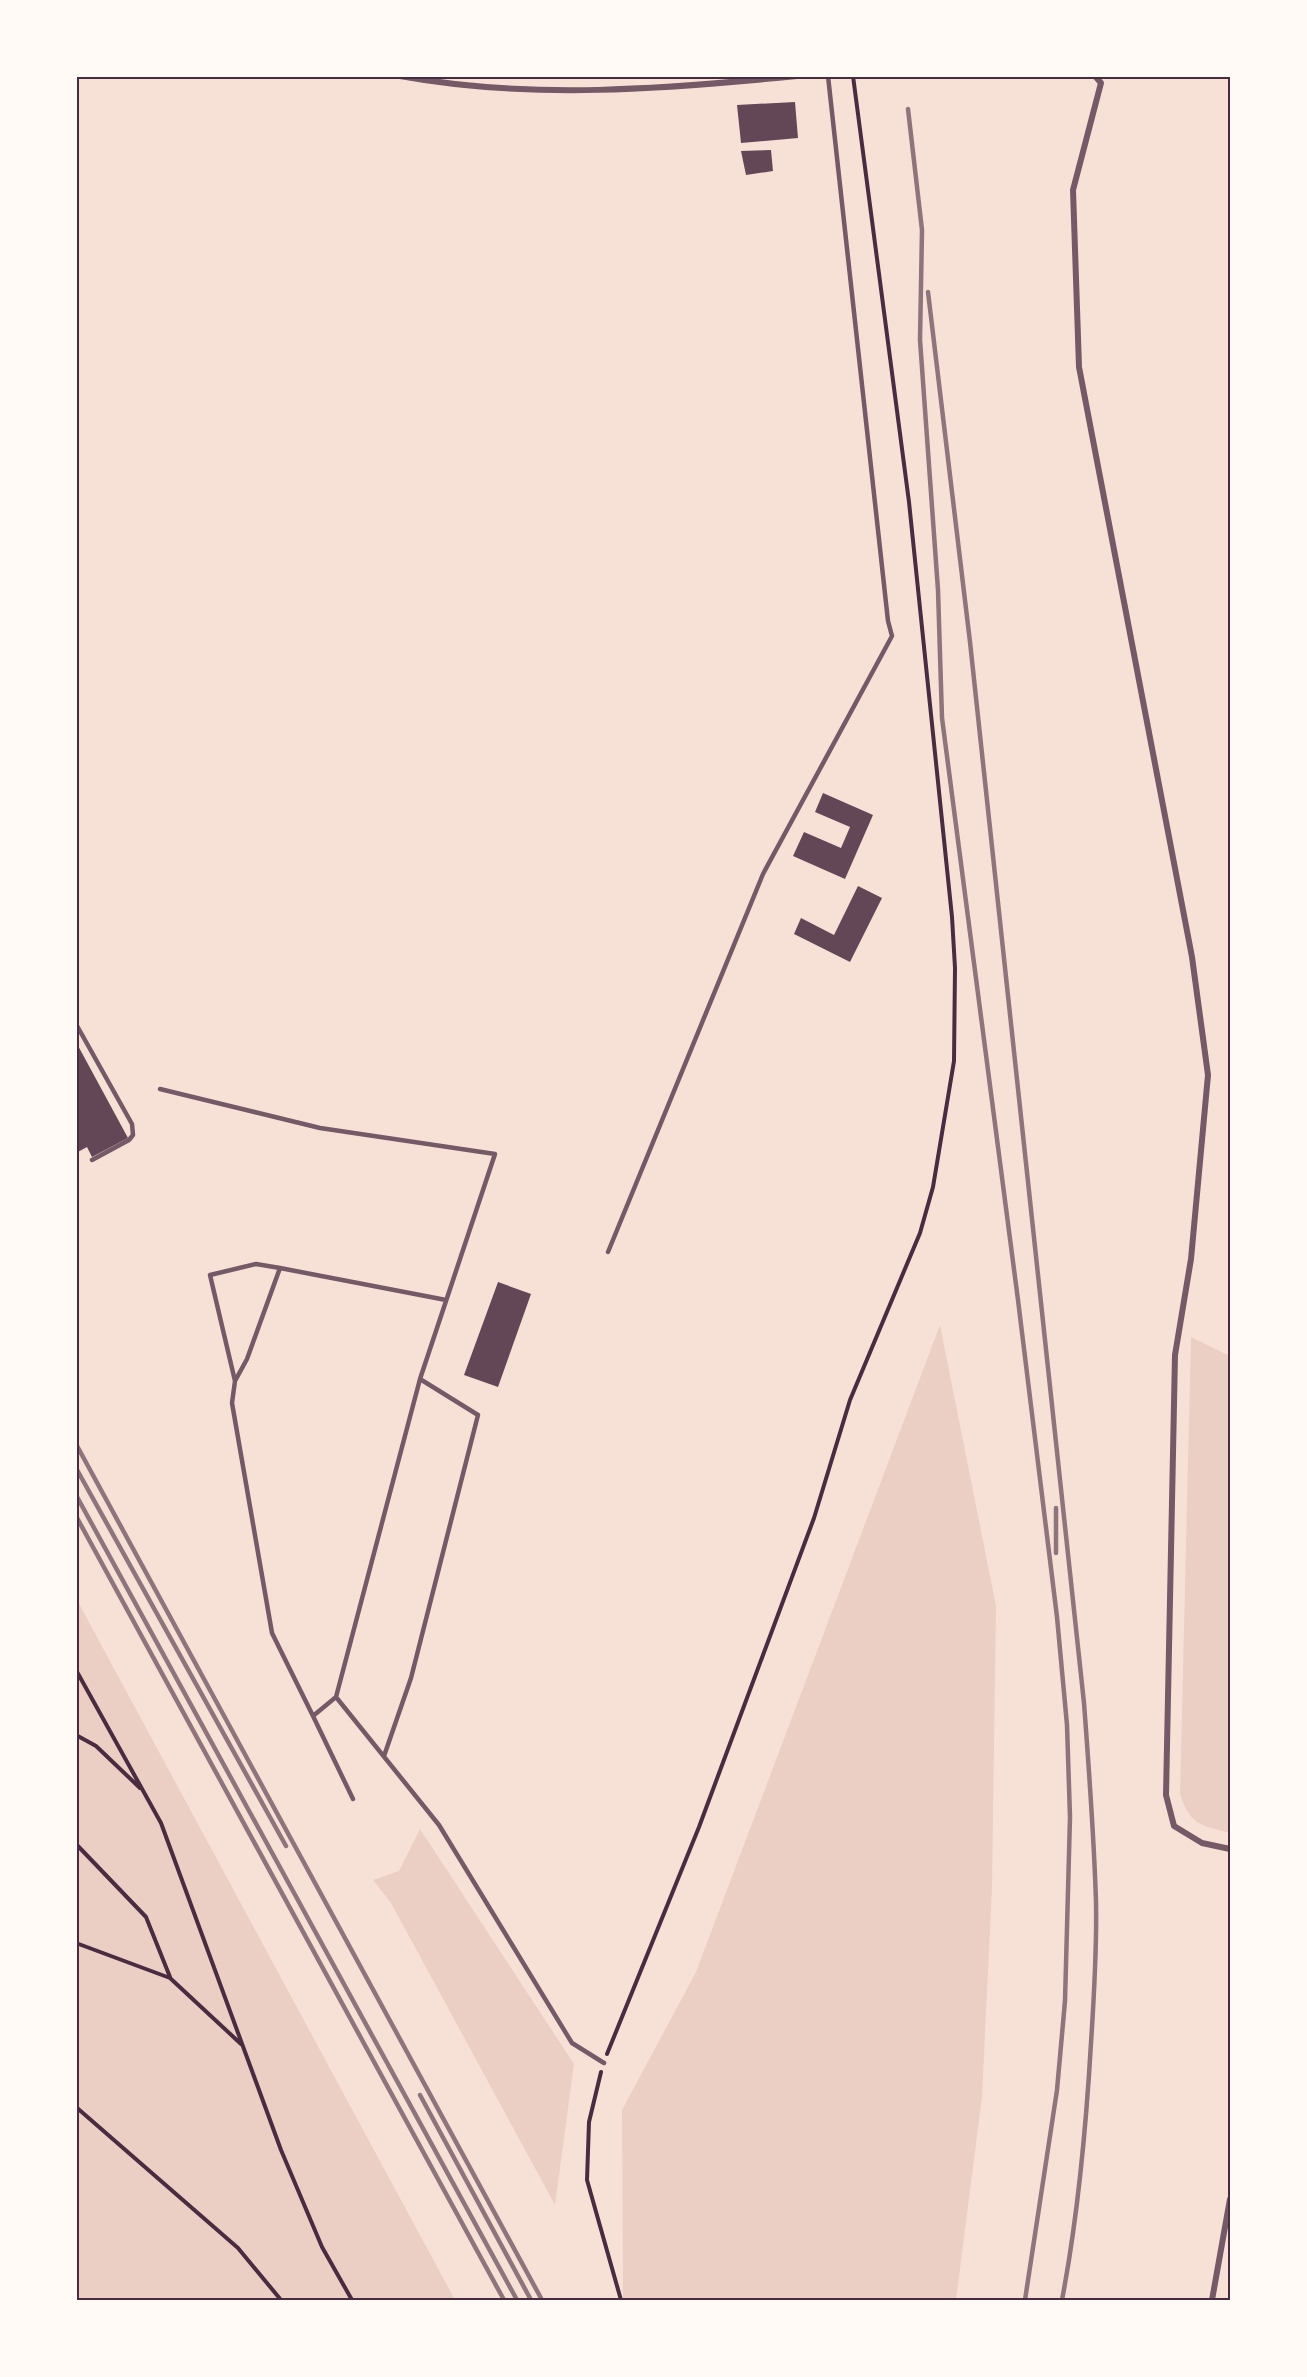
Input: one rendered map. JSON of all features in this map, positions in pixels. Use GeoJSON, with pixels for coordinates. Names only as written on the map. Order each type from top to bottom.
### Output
{"type":"FeatureCollection","features":[{"type":"Feature","properties":{"kind":"street"},"geometry":{"type":"LineString","coordinates":[[400,76],[504,90],[596,91],[690,87],[797,76]]}},
{"type":"Feature","properties":{"kind":"street"},"geometry":{"type":"LineString","coordinates":[[1095,76],[1101,80],[1073,190],[1078,367],[1192,957],[1208,1075],[1191,1258],[1175,1355],[1166,1795],[1174,1826],[1202,1843],[1230,1849]]}},
{"type":"Feature","properties":{"kind":"street"},"geometry":{"type":"LineString","coordinates":[[1212,2301],[1230,2199]]}},
{"type":"Feature","properties":{"kind":"lane"},"geometry":{"type":"LineString","coordinates":[[608,1252],[763,874],[892,636],[888,621],[828,76]]}},
{"type":"Feature","properties":{"kind":"lane"},"geometry":{"type":"LineString","coordinates":[[76,1024],[132,1125],[133,1134],[129,1140],[92,1160]]}},
{"type":"Feature","properties":{"kind":"lane"},"geometry":{"type":"LineString","coordinates":[[160,1089],[320,1128],[495,1154],[420,1379],[336,1697],[313,1716]]}},
{"type":"Feature","properties":{"kind":"lane"},"geometry":{"type":"LineString","coordinates":[[235,1381],[210,1275],[256,1264],[446,1300]]}},
{"type":"Feature","properties":{"kind":"lane"},"geometry":{"type":"LineString","coordinates":[[280,1268],[247,1359],[235,1381],[232,1403],[272,1632],[353,1799]]}},
{"type":"Feature","properties":{"kind":"lane"},"geometry":{"type":"LineString","coordinates":[[384,1756],[411,1678],[478,1415],[420,1379]]}},
{"type":"Feature","properties":{"kind":"lane"},"geometry":{"type":"LineString","coordinates":[[336,1697],[445,1834],[572,2043],[604,2063]]}},
{"type":"Feature","properties":{"kind":"path"},"geometry":{"type":"LineString","coordinates":[[621,2301],[587,2180],[589,2122],[604,2063],[646,1953],[699,1827],[786,1595],[814,1518],[850,1400],[920,1233],[933,1187],[954,1061],[955,968],[952,917],[920,601],[878,255],[853,76]]}},
{"type":"Feature","properties":{"kind":"path"},"geometry":{"type":"LineString","coordinates":[[76,1670],[161,1823],[281,2150],[322,2247],[352,2301]]}},
{"type":"Feature","properties":{"kind":"path"},"geometry":{"type":"LineString","coordinates":[[76,1735],[96,1746],[144,1793]]}},
{"type":"Feature","properties":{"kind":"path"},"geometry":{"type":"LineString","coordinates":[[76,1844],[146,1917],[170,1978]]}},
{"type":"Feature","properties":{"kind":"path"},"geometry":{"type":"LineString","coordinates":[[76,1943],[170,1978],[242,2045]]}},
{"type":"Feature","properties":{"kind":"path"},"geometry":{"type":"LineString","coordinates":[[76,2107],[238,2248],[281,2301]]}},
{"type":"Feature","properties":{"kind":"shaded area"},"geometry":{"type":"Polygon","coordinates":[[[940,1325],[996,1606],[992,1888],[982,2097],[956,2300],[623,2300],[622,2110],[696,1972],[940,1325]]]}},
{"type":"Feature","properties":{"kind":"shaded area"},"geometry":{"type":"Polygon","coordinates":[[[1191,1337],[1230,1356],[1230,1833],[1211,1828],[1192,1818],[1180,1794],[1191,1337]]]}},
{"type":"Feature","properties":{"kind":"shaded area"},"geometry":{"type":"Polygon","coordinates":[[[77,1600],[455,2300],[77,2300],[77,1600]]]}},
{"type":"Feature","properties":{"kind":"shaded area"},"geometry":{"type":"Polygon","coordinates":[[[420,1829],[574,2064],[555,2205],[391,1903],[373,1880],[399,1871],[420,1829]]]}},
{"type":"Feature","properties":{"kind":"building"},"geometry":{"type":"Polygon","coordinates":[[[795,102],[798,138],[741,143],[737,105],[795,102]]]}},
{"type":"Feature","properties":{"kind":"building"},"geometry":{"type":"Polygon","coordinates":[[[771,150],[773,171],[746,175],[741,151],[771,150]]]}},
{"type":"Feature","properties":{"kind":"building"},"geometry":{"type":"Polygon","coordinates":[[[823,793],[873,815],[845,879],[793,856],[804,832],[841,848],[850,827],[815,812],[823,793]]]}},
{"type":"Feature","properties":{"kind":"building"},"geometry":{"type":"Polygon","coordinates":[[[858,886],[882,898],[850,962],[794,934],[801,918],[834,935],[858,886]]]}},
{"type":"Feature","properties":{"kind":"building"},"geometry":{"type":"Polygon","coordinates":[[[76,1042],[128,1138],[92,1157],[87,1147],[76,1153],[76,1042]]]}},
{"type":"Feature","properties":{"kind":"building"},"geometry":{"type":"Polygon","coordinates":[[[498,1282],[531,1294],[498,1387],[464,1375],[498,1282]]]}},
{"type":"Feature","properties":{"kind":"railway"},"geometry":{"type":"LineString","coordinates":[[908,109],[922,230],[920,340],[938,590],[942,718],[1018,1300],[1057,1617],[1067,1725],[1070,1817],[1065,2001],[1057,2090],[1025,2300]]}},
{"type":"Feature","properties":{"kind":"railway"},"geometry":{"type":"LineString","coordinates":[[928,292],[970,642],[1084,1703],[1094,1852],[1096,1937],[1087,2108],[1073,2236],[1062,2300]]}},
{"type":"Feature","properties":{"kind":"railway"},"geometry":{"type":"LineString","coordinates":[[76,1444],[542,2300]]}},
{"type":"Feature","properties":{"kind":"railway"},"geometry":{"type":"LineString","coordinates":[[76,1468],[286,1846]]}},
{"type":"Feature","properties":{"kind":"railway"},"geometry":{"type":"LineString","coordinates":[[76,1495],[517,2300]]}},
{"type":"Feature","properties":{"kind":"railway"},"geometry":{"type":"LineString","coordinates":[[1056,1508],[1056,1553]]}},
{"type":"Feature","properties":{"kind":"railway"},"geometry":{"type":"LineString","coordinates":[[76,1516],[504,2300]]}},
{"type":"Feature","properties":{"kind":"railway"},"geometry":{"type":"LineString","coordinates":[[420,2095],[531,2300]]}}]}
